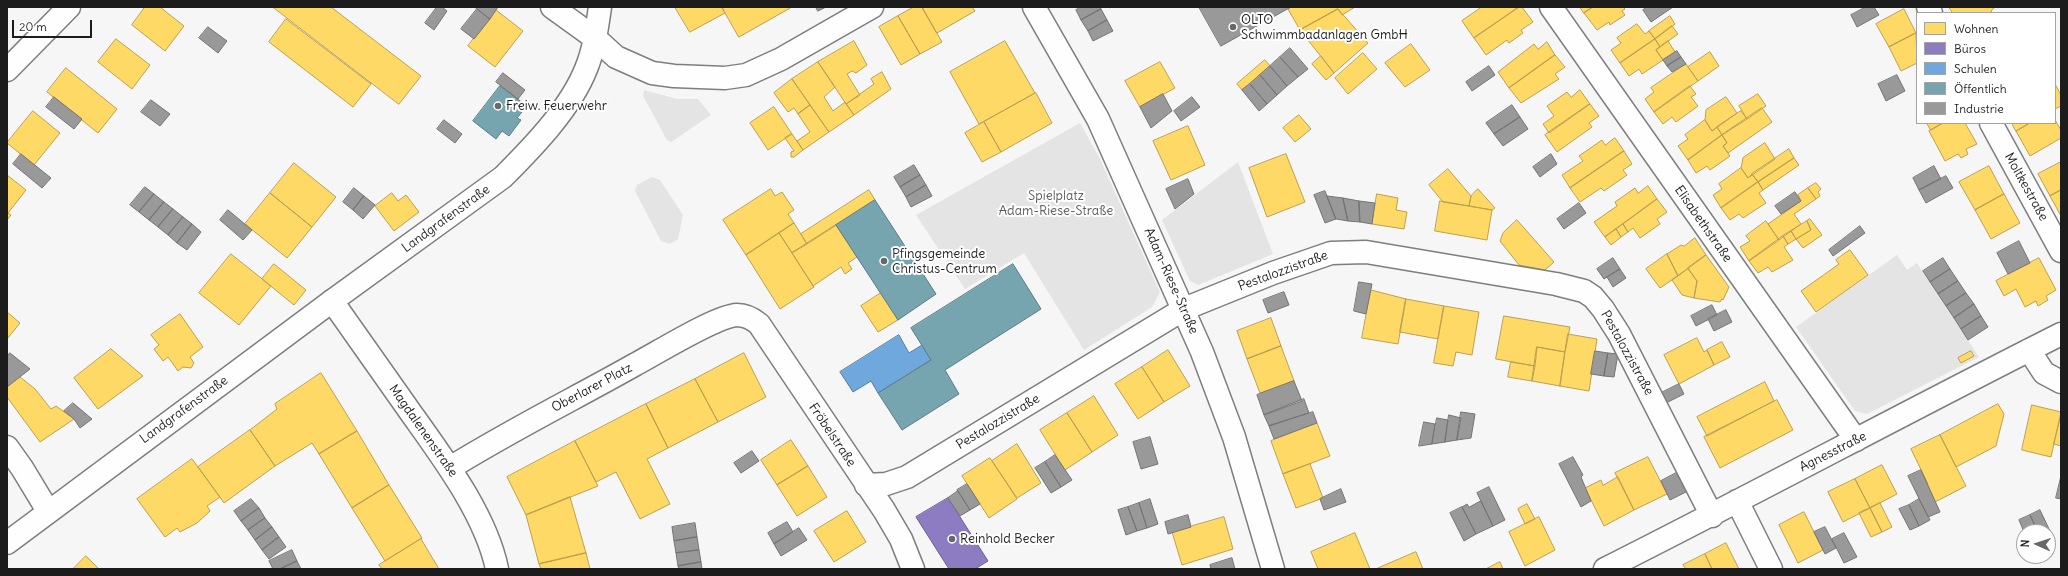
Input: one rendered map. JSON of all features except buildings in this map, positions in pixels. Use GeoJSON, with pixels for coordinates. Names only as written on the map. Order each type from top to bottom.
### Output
{"type":"FeatureCollection","features":[{"type":"Feature","properties":{"kind":"street"},"geometry":{"type":"LineString","coordinates":[[7,70],[70,7]]}},
{"type":"Feature","properties":{"kind":"street"},"geometry":{"type":"LineString","coordinates":[[552,7],[595,38],[616,57],[652,73],[674,76],[725,78],[746,75],[781,59],[872,7]]}},
{"type":"Feature","properties":{"kind":"street","name":"Landgrafenstraße"},"geometry":{"type":"LineString","coordinates":[[7,543],[332,301],[464,207],[508,172],[571,99],[586,69],[595,38],[600,7]]}},
{"type":"Feature","properties":{"kind":"street","name":"Adam-Riese-Straße"},"geometry":{"type":"LineString","coordinates":[[1034,7],[1098,119],[1184,309],[1234,437],[1273,569]]}},
{"type":"Feature","properties":{"kind":"street","name":"Elisabethstraße"},"geometry":{"type":"LineString","coordinates":[[1551,7],[1856,440]]}},
{"type":"Feature","properties":{"kind":"street","name":"Moltkestraße"},"geometry":{"type":"LineString","coordinates":[[1992,124],[2061,251]]}},
{"type":"Feature","properties":{"kind":"street","name":"Pestalozzistraße"},"geometry":{"type":"LineString","coordinates":[[866,485],[886,484],[907,476],[1184,309],[1273,273],[1331,253],[1348,251],[1366,252],[1556,284],[1584,291],[1593,297],[1610,319],[1712,516]]}},
{"type":"Feature","properties":{"kind":"street","name":"Magdalenenstraße"},"geometry":{"type":"LineString","coordinates":[[332,301],[450,468],[469,500],[494,552],[497,569]]}},
{"type":"Feature","properties":{"kind":"street","name":"Oberlarer Platz"},"geometry":{"type":"LineString","coordinates":[[450,468],[506,435],[685,337],[724,318],[737,315]]}},
{"type":"Feature","properties":{"kind":"street","name":"Fröbelstraße"},"geometry":{"type":"LineString","coordinates":[[737,315],[751,318],[759,324],[884,510],[901,539],[913,569]]}},
{"type":"Feature","properties":{"kind":"street","name":"Agnesstraße"},"geometry":{"type":"LineString","coordinates":[[1605,569],[1712,516],[1737,501],[2061,334]]}},
{"type":"Feature","properties":{"kind":"street"},"geometry":{"type":"LineString","coordinates":[[2029,350],[2044,372],[2061,382]]}},
{"type":"Feature","properties":{"kind":"street"},"geometry":{"type":"LineString","coordinates":[[7,447],[48,511]]}},
{"type":"Feature","properties":{"kind":"street"},"geometry":{"type":"LineString","coordinates":[[1737,501],[1771,569]]}},
{"type":"Feature","properties":{"kind":"green space"},"geometry":{"type":"Polygon","coordinates":[[[644,90],[677,99],[698,99],[711,115],[671,142],[667,140],[643,96],[644,90]]]}},
{"type":"Feature","properties":{"kind":"green space","name":"Spielplatz Adam-Riese-Straße"},"geometry":{"type":"Polygon","coordinates":[[[1080,123],[1099,157],[1160,292],[1152,307],[1084,350],[1024,253],[965,289],[916,215],[1080,123]]]}},
{"type":"Feature","properties":{"kind":"green space"},"geometry":{"type":"Polygon","coordinates":[[[1238,162],[1273,254],[1198,285],[1190,281],[1162,220],[1238,162]]]}},
{"type":"Feature","properties":{"kind":"green space"},"geometry":{"type":"Polygon","coordinates":[[[652,177],[660,180],[683,215],[678,239],[670,244],[661,241],[635,191],[637,185],[652,177]]]}},
{"type":"Feature","properties":{"kind":"green space"},"geometry":{"type":"Polygon","coordinates":[[[1897,255],[1907,270],[1917,263],[1979,357],[1867,414],[1855,411],[1796,327],[1897,255]]]}},
{"type":"Feature","properties":{"kind":"place","name":"OLTO Schwimmbadanlagen GmbH"},"geometry":{"type":"Point","coordinates":[1233,27]}},
{"type":"Feature","properties":{"kind":"place","name":"Freiw. Feuerwehr"},"geometry":{"type":"Point","coordinates":[498,106]}},
{"type":"Feature","properties":{"kind":"place","name":"Pfingsgemeinde Christus-Centrum"},"geometry":{"type":"Point","coordinates":[884,261]}},
{"type":"Feature","properties":{"kind":"place","name":"Reinhold Becker"},"geometry":{"type":"Point","coordinates":[952,539]}}]}
